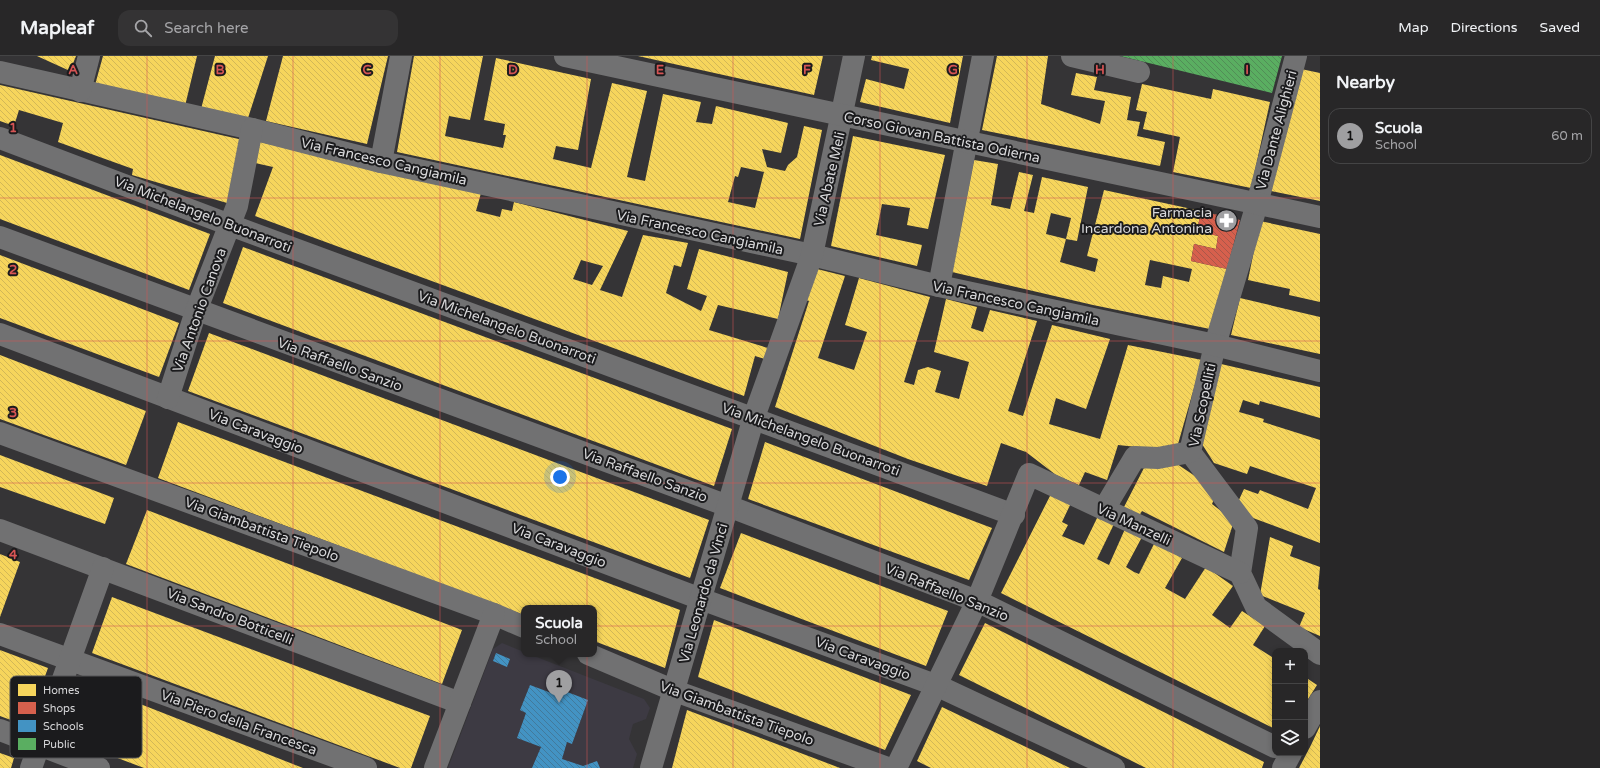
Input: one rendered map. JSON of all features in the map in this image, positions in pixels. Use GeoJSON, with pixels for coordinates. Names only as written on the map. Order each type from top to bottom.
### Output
{"type":"FeatureCollection","features":[{"type":"Feature","properties":{"kind":"street"},"geometry":{"type":"LineString","coordinates":[[80,91],[89,56]]}},
{"type":"Feature","properties":{"kind":"street"},"geometry":{"type":"LineString","coordinates":[[381,162],[401,56]]}},
{"type":"Feature","properties":{"kind":"street","name":"Corso Giovan Battista Odierna"},"geometry":{"type":"LineString","coordinates":[[565,56],[1320,217]]}},
{"type":"Feature","properties":{"kind":"street","name":"Via Abate Meli"},"geometry":{"type":"LineString","coordinates":[[754,417],[812,255],[843,115],[854,56]]}},
{"type":"Feature","properties":{"kind":"street"},"geometry":{"type":"LineString","coordinates":[[939,286],[984,56]]}},
{"type":"Feature","properties":{"kind":"street"},"geometry":{"type":"LineString","coordinates":[[1072,56],[1139,72]]}},
{"type":"Feature","properties":{"kind":"street","name":"Via Dante Alighieri"},"geometry":{"type":"LineString","coordinates":[[1257,204],[1296,56]]}},
{"type":"Feature","properties":{"kind":"street","name":"Via Francesco Cangiamila"},"geometry":{"type":"LineString","coordinates":[[0,72],[252,129],[381,162],[812,255],[939,286],[1215,345],[1320,371]]}},
{"type":"Feature","properties":{"kind":"street","name":"Via Antonio Canova"},"geometry":{"type":"LineString","coordinates":[[168,398],[196,311],[236,206],[252,129]]}},
{"type":"Feature","properties":{"kind":"street","name":"Via Michelangelo Buonarroti"},"geometry":{"type":"LineString","coordinates":[[0,138],[230,225],[754,417],[1014,515]]}},
{"type":"Feature","properties":{"kind":"street","name":"Via Scopelliti"},"geometry":{"type":"LineString","coordinates":[[1240,573],[1247,528],[1190,452],[1215,345],[1257,204]]}},
{"type":"Feature","properties":{"kind":"street","name":"Via Raffaello Sanzio"},"geometry":{"type":"LineString","coordinates":[[0,237],[196,311],[728,506],[977,601],[1272,748]]}},
{"type":"Feature","properties":{"kind":"street","name":"Via Caravaggio"},"geometry":{"type":"LineString","coordinates":[[0,334],[701,599],[938,686],[1114,768]]}},
{"type":"Feature","properties":{"kind":"street","name":"Via Leonardo da Vinci"},"geometry":{"type":"LineString","coordinates":[[651,768],[754,417]]}},
{"type":"Feature","properties":{"kind":"street","name":"Via Giambattista Tiepolo"},"geometry":{"type":"LineString","coordinates":[[0,433],[494,614],[521,626]]}},
{"type":"Feature","properties":{"kind":"street"},"geometry":{"type":"LineString","coordinates":[[1104,509],[1135,456],[1158,458],[1190,452]]}},
{"type":"Feature","properties":{"kind":"street","name":"Via Manzelli"},"geometry":{"type":"LineString","coordinates":[[1014,515],[1029,474],[1240,573]]}},
{"type":"Feature","properties":{"kind":"street"},"geometry":{"type":"LineString","coordinates":[[896,768],[938,686],[1014,515]]}},
{"type":"Feature","properties":{"kind":"street","name":"Via Sandro Botticelli"},"geometry":{"type":"LineString","coordinates":[[0,530],[460,703]]}},
{"type":"Feature","properties":{"kind":"street"},"geometry":{"type":"LineString","coordinates":[[65,676],[103,568]]}},
{"type":"Feature","properties":{"kind":"street"},"geometry":{"type":"LineString","coordinates":[[1240,573],[1256,607],[1320,654]]}},
{"type":"Feature","properties":{"kind":"street"},"geometry":{"type":"LineString","coordinates":[[435,768],[494,614]]}},
{"type":"Feature","properties":{"kind":"street","name":"Via Piero della Francesca"},"geometry":{"type":"LineString","coordinates":[[0,634],[115,676]]}},
{"type":"Feature","properties":{"kind":"street","name":"Via Giambattista Tiepolo"},"geometry":{"type":"LineString","coordinates":[[595,657],[674,691],[888,768]]}},
{"type":"Feature","properties":{"kind":"street","name":"Via Piero della Francesca"},"geometry":{"type":"LineString","coordinates":[[142,686],[366,768]]}},
{"type":"Feature","properties":{"kind":"street"},"geometry":{"type":"LineString","coordinates":[[1308,723],[1320,701]]}},
{"type":"Feature","properties":{"kind":"street"},"geometry":{"type":"LineString","coordinates":[[0,730],[10,734]]}},
{"type":"Feature","properties":{"kind":"street"},"geometry":{"type":"LineString","coordinates":[[31,768],[35,758]]}},
{"type":"Feature","properties":{"kind":"street"},"geometry":{"type":"LineString","coordinates":[[73,758],[99,768]]}},
{"type":"Feature","properties":{"kind":"shaded area"},"geometry":{"type":"Polygon","coordinates":[[[502,643],[521,651],[521,657],[537,657],[644,699],[650,708],[646,719],[633,724],[629,739],[637,754],[633,768],[448,768],[493,649],[502,643]]]}},
{"type":"Feature","properties":{"kind":"building: Homes"},"geometry":{"type":"Polygon","coordinates":[[[37,56],[76,56],[70,71],[37,56]]]}},
{"type":"Feature","properties":{"kind":"building: Homes"},"geometry":{"type":"Polygon","coordinates":[[[103,56],[197,56],[185,106],[95,85],[103,56]]]}},
{"type":"Feature","properties":{"kind":"building: Homes"},"geometry":{"type":"Polygon","coordinates":[[[215,56],[268,56],[248,118],[201,109],[215,56]]]}},
{"type":"Feature","properties":{"kind":"building: Homes"},"geometry":{"type":"Polygon","coordinates":[[[283,56],[388,56],[367,144],[266,121],[283,56]]]}},
{"type":"Feature","properties":{"kind":"building: Homes"},"geometry":{"type":"Polygon","coordinates":[[[414,56],[483,56],[470,120],[449,116],[445,136],[503,148],[506,135],[503,135],[505,124],[484,120],[496,58],[591,79],[578,150],[556,146],[553,159],[591,168],[612,83],[647,91],[627,177],[645,181],[663,94],[701,102],[696,122],[712,124],[716,106],[788,123],[781,153],[762,149],[767,167],[785,171],[788,165],[797,157],[804,126],[822,130],[800,239],[397,152],[414,56]],[[741,167],[738,177],[735,176],[728,202],[755,208],[764,172],[741,167]]]}},
{"type":"Feature","properties":{"kind":"building: Homes"},"geometry":{"type":"Polygon","coordinates":[[[638,56],[823,56],[814,95],[638,56]]]}},
{"type":"Feature","properties":{"kind":"building: Homes"},"geometry":{"type":"Polygon","coordinates":[[[872,56],[963,56],[950,123],[860,102],[866,79],[904,89],[909,69],[871,60],[872,56]]]}},
{"type":"Feature","properties":{"kind":"building: Homes"},"geometry":{"type":"Polygon","coordinates":[[[997,56],[1048,56],[1041,104],[1100,124],[1105,101],[1071,95],[1076,73],[1097,77],[1094,90],[1131,97],[1127,120],[1140,122],[1137,136],[1165,142],[1160,166],[982,130],[997,56]]]}},
{"type":"Feature","properties":{"kind":"building: Homes"},"geometry":{"type":"Polygon","coordinates":[[[1301,69],[1320,73],[1320,201],[1271,191],[1301,69]]]}},
{"type":"Feature","properties":{"kind":"building: Homes"},"geometry":{"type":"Polygon","coordinates":[[[1142,84],[1211,99],[1213,89],[1270,102],[1251,188],[1173,172],[1180,137],[1143,129],[1147,112],[1136,110],[1142,84]]]}},
{"type":"Feature","properties":{"kind":"building: Homes"},"geometry":{"type":"Polygon","coordinates":[[[0,85],[243,140],[227,203],[132,175],[133,169],[58,142],[63,123],[19,110],[14,126],[0,121],[0,85]]]}},
{"type":"Feature","properties":{"kind":"building: Homes"},"geometry":{"type":"Polygon","coordinates":[[[853,136],[945,155],[928,229],[907,225],[910,208],[882,204],[876,235],[922,245],[917,266],[831,246],[853,136]]]}},
{"type":"Feature","properties":{"kind":"building: Homes"},"geometry":{"type":"Polygon","coordinates":[[[256,141],[481,193],[476,211],[500,217],[502,209],[512,211],[514,202],[628,231],[600,290],[622,297],[643,235],[688,243],[681,267],[674,265],[666,293],[701,311],[707,296],[687,289],[699,249],[788,272],[778,319],[718,305],[709,330],[771,349],[768,360],[755,356],[744,396],[255,216],[273,167],[251,162],[256,141]],[[581,260],[573,279],[592,285],[603,266],[581,260]]]}},
{"type":"Feature","properties":{"kind":"building: Homes"},"geometry":{"type":"Polygon","coordinates":[[[0,155],[210,234],[189,290],[0,219],[0,155]]]}},
{"type":"Feature","properties":{"kind":"building: Homes"},"geometry":{"type":"Polygon","coordinates":[[[974,160],[998,164],[991,205],[1010,209],[1019,172],[1033,175],[1024,211],[1034,213],[1042,177],[1088,187],[1077,241],[1066,239],[1060,262],[1095,272],[1098,259],[1087,256],[1104,190],[1201,211],[1197,231],[1218,236],[1216,249],[1194,244],[1191,261],[1227,269],[1210,329],[1093,305],[952,272],[974,160]],[[1051,213],[1046,234],[1066,239],[1071,218],[1051,213]],[[1150,260],[1145,285],[1161,288],[1163,276],[1189,282],[1192,269],[1150,260]]]}},
{"type":"Feature","properties":{"kind":"building: Homes"},"geometry":{"type":"Polygon","coordinates":[[[1260,221],[1320,234],[1320,302],[1289,295],[1290,289],[1248,280],[1260,221]]]}},
{"type":"Feature","properties":{"kind":"building: Homes"},"geometry":{"type":"Polygon","coordinates":[[[243,247],[732,429],[714,486],[223,303],[243,247]]]}},
{"type":"Feature","properties":{"kind":"building: Homes"},"geometry":{"type":"Polygon","coordinates":[[[0,255],[179,323],[159,377],[0,318],[0,255]]]}},
{"type":"Feature","properties":{"kind":"building: Homes"},"geometry":{"type":"Polygon","coordinates":[[[813,268],[845,276],[818,358],[854,370],[867,332],[845,325],[859,278],[930,297],[904,382],[914,385],[918,370],[928,367],[941,371],[935,392],[959,399],[969,362],[934,352],[946,299],[977,307],[971,328],[983,332],[990,310],[1037,321],[1008,411],[1023,416],[1052,325],[1110,339],[1086,409],[1056,398],[1049,424],[1100,439],[1128,345],[1202,360],[1176,451],[1118,445],[1107,480],[1085,472],[1079,485],[1056,475],[1026,452],[1001,443],[987,486],[908,459],[775,407],[809,301],[802,299],[813,268]]]}},
{"type":"Feature","properties":{"kind":"building: Homes"},"geometry":{"type":"Polygon","coordinates":[[[1240,298],[1320,317],[1320,354],[1231,335],[1240,298]]]}},
{"type":"Feature","properties":{"kind":"building: Homes"},"geometry":{"type":"Polygon","coordinates":[[[209,333],[709,520],[690,578],[188,391],[209,333]]]}},
{"type":"Feature","properties":{"kind":"building: Homes"},"geometry":{"type":"Polygon","coordinates":[[[0,355],[146,411],[126,465],[0,419],[0,355]]]}},
{"type":"Feature","properties":{"kind":"building: Homes"},"geometry":{"type":"Polygon","coordinates":[[[1221,364],[1320,387],[1320,418],[1260,401],[1259,405],[1243,400],[1239,412],[1264,419],[1263,422],[1320,440],[1320,543],[1253,518],[1238,502],[1244,489],[1258,494],[1260,490],[1308,509],[1316,488],[1250,466],[1247,474],[1214,463],[1202,444],[1221,364]]]}},
{"type":"Feature","properties":{"kind":"building: Homes"},"geometry":{"type":"Polygon","coordinates":[[[178,422],[680,610],[665,668],[597,642],[597,605],[521,605],[521,614],[158,478],[178,422]]]}},
{"type":"Feature","properties":{"kind":"building: Homes"},"geometry":{"type":"Polygon","coordinates":[[[765,442],[992,528],[969,580],[748,499],[765,442]]]}},
{"type":"Feature","properties":{"kind":"building: Homes"},"geometry":{"type":"Polygon","coordinates":[[[0,455],[114,498],[105,524],[0,487],[0,455]]]}},
{"type":"Feature","properties":{"kind":"building: Homes"},"geometry":{"type":"Polygon","coordinates":[[[1174,462],[1198,478],[1214,499],[1212,504],[1234,521],[1224,552],[1142,511],[1139,516],[1124,507],[1145,466],[1172,466],[1174,462]]]}},
{"type":"Feature","properties":{"kind":"building: Homes"},"geometry":{"type":"Polygon","coordinates":[[[1051,494],[1071,503],[1062,522],[1068,525],[1062,536],[1084,545],[1098,516],[1114,524],[1097,559],[1109,565],[1125,529],[1142,537],[1126,567],[1134,572],[1139,574],[1155,542],[1182,558],[1165,588],[1185,599],[1206,567],[1233,586],[1212,615],[1230,628],[1242,611],[1265,626],[1253,645],[1272,657],[1272,728],[1001,593],[1051,494]]]}},
{"type":"Feature","properties":{"kind":"building: Homes"},"geometry":{"type":"Polygon","coordinates":[[[147,510],[462,630],[442,684],[126,564],[147,510]]]}},
{"type":"Feature","properties":{"kind":"building: Homes"},"geometry":{"type":"Polygon","coordinates":[[[741,533],[948,611],[926,666],[720,588],[741,533]]]}},
{"type":"Feature","properties":{"kind":"building: Homes"},"geometry":{"type":"Polygon","coordinates":[[[1270,537],[1293,546],[1290,556],[1320,567],[1318,589],[1320,590],[1320,636],[1299,627],[1305,613],[1260,595],[1270,537]]]}},
{"type":"Feature","properties":{"kind":"building: Homes"},"geometry":{"type":"Polygon","coordinates":[[[0,554],[20,562],[0,617],[0,554]]]}},
{"type":"Feature","properties":{"kind":"building: Homes"},"geometry":{"type":"Polygon","coordinates":[[[112,597],[430,716],[411,768],[400,768],[92,653],[112,597]]]}},
{"type":"Feature","properties":{"kind":"building: Homes"},"geometry":{"type":"Polygon","coordinates":[[[714,620],[911,695],[885,750],[698,677],[714,620]]]}},
{"type":"Feature","properties":{"kind":"building: Homes"},"geometry":{"type":"Polygon","coordinates":[[[985,623],[1264,762],[1262,768],[1146,768],[959,675],[985,623]]]}},
{"type":"Feature","properties":{"kind":"building: Homes"},"geometry":{"type":"Polygon","coordinates":[[[0,650],[48,668],[45,676],[10,676],[10,720],[0,716],[0,650]]]}},
{"type":"Feature","properties":{"kind":"building: Homes"},"geometry":{"type":"Polygon","coordinates":[[[1308,679],[1317,685],[1308,699],[1308,679]]]}},
{"type":"Feature","properties":{"kind":"building: Homes"},"geometry":{"type":"Polygon","coordinates":[[[142,705],[303,768],[144,768],[118,758],[142,758],[142,705]]]}},
{"type":"Feature","properties":{"kind":"building: Homes"},"geometry":{"type":"Polygon","coordinates":[[[942,707],[1070,768],[931,768],[917,761],[942,707]]]}},
{"type":"Feature","properties":{"kind":"building: Homes"},"geometry":{"type":"Polygon","coordinates":[[[687,710],[819,760],[840,768],[672,768],[687,710]]]}},
{"type":"Feature","properties":{"kind":"building: Homes"},"geometry":{"type":"Polygon","coordinates":[[[1320,726],[1320,768],[1299,768],[1305,756],[1308,756],[1308,751],[1320,726]]]}},
{"type":"Feature","properties":{"kind":"building: Homes"},"geometry":{"type":"Polygon","coordinates":[[[0,753],[10,757],[10,758],[14,758],[11,768],[0,768],[0,753]]]}},
{"type":"Feature","properties":{"kind":"building: Shops"},"geometry":{"type":"Polygon","coordinates":[[[1201,211],[1240,220],[1227,269],[1191,261],[1194,244],[1216,249],[1218,236],[1197,231],[1201,211]]]}},
{"type":"Feature","properties":{"kind":"building: Schools"},"geometry":{"type":"Polygon","coordinates":[[[496,653],[510,659],[507,667],[493,661],[496,653]]]}},
{"type":"Feature","properties":{"kind":"building: Schools"},"geometry":{"type":"Polygon","coordinates":[[[530,685],[554,694],[557,688],[588,700],[572,744],[567,742],[562,759],[583,766],[597,761],[600,768],[532,768],[541,747],[517,738],[526,713],[520,710],[530,685]]]}},
{"type":"Feature","properties":{"kind":"building: Public"},"geometry":{"type":"Polygon","coordinates":[[[1120,56],[1282,56],[1272,93],[1120,56]]]}},
{"type":"Feature","properties":{"kind":"place","name":"Farmacia Incardona Antonina"},"geometry":{"type":"Point","coordinates":[1227,220]}},
{"type":"Feature","properties":{"kind":"place","name":"Scuola"},"geometry":{"type":"Point","coordinates":[559,703]}}]}
